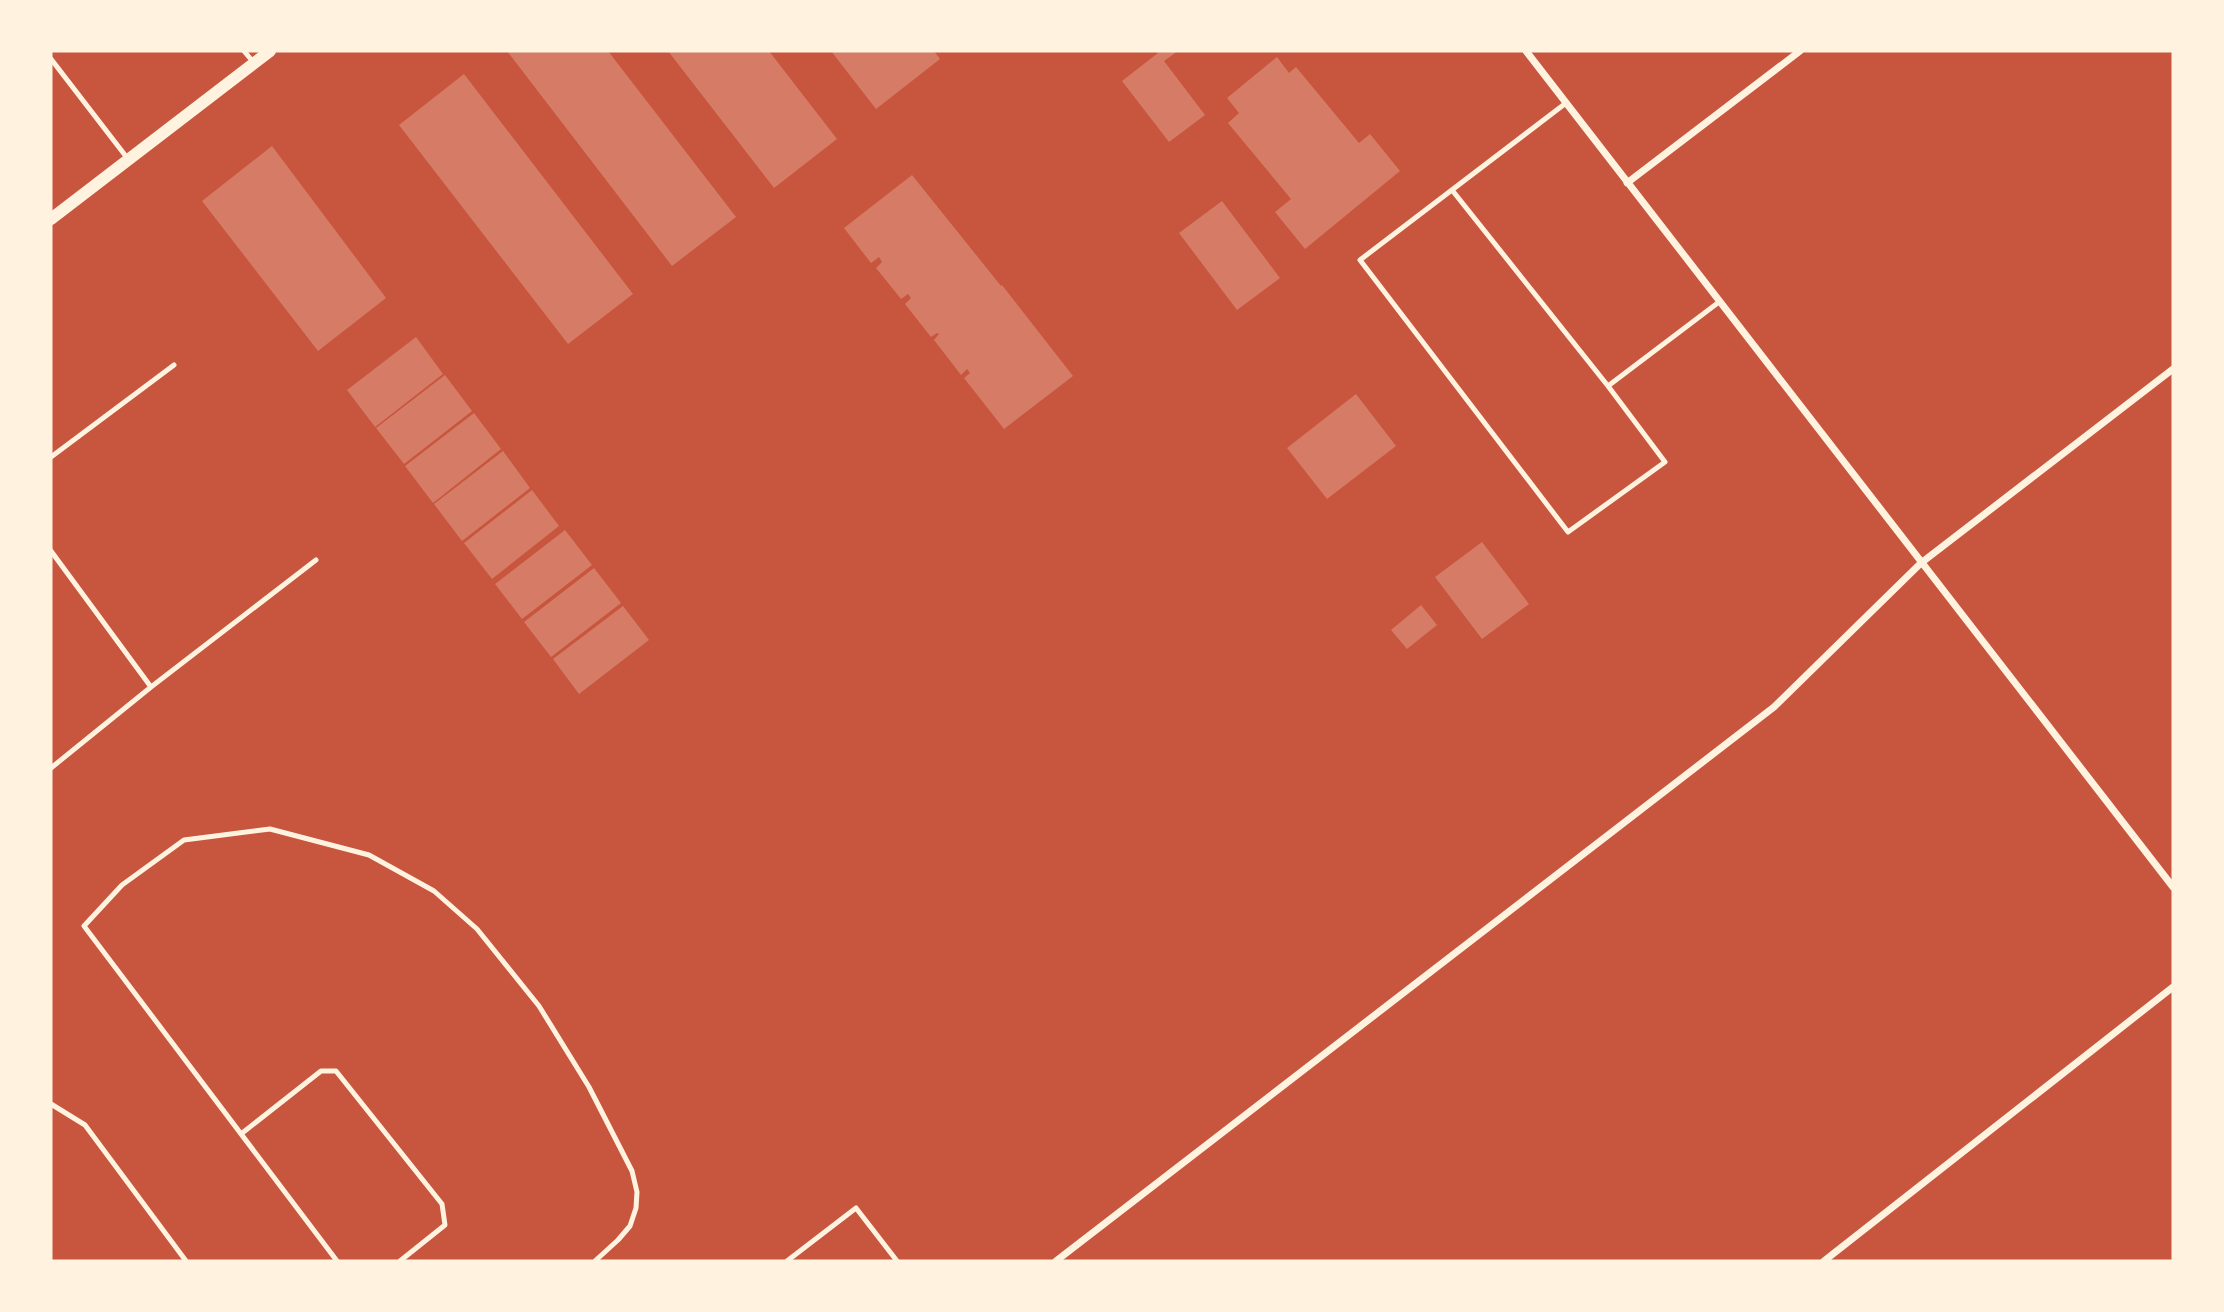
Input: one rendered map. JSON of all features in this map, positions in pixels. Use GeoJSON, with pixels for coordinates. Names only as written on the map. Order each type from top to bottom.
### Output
{"type":"FeatureCollection","features":[{"type":"Feature","properties":{"kind":"street"},"geometry":{"type":"LineString","coordinates":[[51,219],[270,51]]}},
{"type":"Feature","properties":{"kind":"street"},"geometry":{"type":"LineString","coordinates":[[1526,51],[2173,887]]}},
{"type":"Feature","properties":{"kind":"street"},"geometry":{"type":"LineString","coordinates":[[1628,183],[1800,51]]}},
{"type":"Feature","properties":{"kind":"street"},"geometry":{"type":"LineString","coordinates":[[1056,1261],[1773,707],[1921,564],[2173,369]]}},
{"type":"Feature","properties":{"kind":"street"},"geometry":{"type":"LineString","coordinates":[[1824,1261],[2173,987]]}},
{"type":"Feature","properties":{"kind":"lane"},"geometry":{"type":"LineString","coordinates":[[244,51],[254,63]]}},
{"type":"Feature","properties":{"kind":"lane"},"geometry":{"type":"LineString","coordinates":[[51,59],[128,160]]}},
{"type":"Feature","properties":{"kind":"lane"},"geometry":{"type":"LineString","coordinates":[[1452,190],[1665,462],[1568,532],[1360,260],[1566,103]]}},
{"type":"Feature","properties":{"kind":"lane"},"geometry":{"type":"LineString","coordinates":[[1608,386],[1719,302]]}},
{"type":"Feature","properties":{"kind":"lane"},"geometry":{"type":"LineString","coordinates":[[51,457],[174,365]]}},
{"type":"Feature","properties":{"kind":"lane"},"geometry":{"type":"LineString","coordinates":[[51,551],[151,687]]}},
{"type":"Feature","properties":{"kind":"lane"},"geometry":{"type":"LineString","coordinates":[[51,768],[316,560]]}},
{"type":"Feature","properties":{"kind":"lane"},"geometry":{"type":"LineString","coordinates":[[337,1261],[84,926],[122,885],[184,840],[270,829],[369,855],[434,891],[477,929],[539,1006],[589,1087],[632,1171],[637,1192],[636,1208],[630,1226],[595,1261]]}},
{"type":"Feature","properties":{"kind":"lane"},"geometry":{"type":"LineString","coordinates":[[241,1134],[321,1071],[336,1071],[442,1204],[445,1225],[400,1261]]}},
{"type":"Feature","properties":{"kind":"lane"},"geometry":{"type":"LineString","coordinates":[[51,1104],[85,1125],[186,1261]]}},
{"type":"Feature","properties":{"kind":"lane"},"geometry":{"type":"LineString","coordinates":[[787,1261],[856,1208],[897,1261]]}},
{"type":"Feature","properties":{"kind":"building"},"geometry":{"type":"Polygon","coordinates":[[[507,51],[608,51],[736,217],[672,266],[507,51]]]}},
{"type":"Feature","properties":{"kind":"building"},"geometry":{"type":"Polygon","coordinates":[[[668,51],[769,51],[837,139],[774,188],[668,51]]]}},
{"type":"Feature","properties":{"kind":"building"},"geometry":{"type":"Polygon","coordinates":[[[831,51],[934,51],[940,59],[876,109],[831,51]]]}},
{"type":"Feature","properties":{"kind":"building"},"geometry":{"type":"Polygon","coordinates":[[[1156,51],[1178,51],[1164,61],[1205,115],[1169,142],[1122,81],[1158,53],[1156,51]]]}},
{"type":"Feature","properties":{"kind":"building"},"geometry":{"type":"Polygon","coordinates":[[[1277,57],[1289,73],[1296,67],[1359,143],[1370,134],[1400,171],[1305,249],[1275,212],[1291,199],[1228,123],[1239,113],[1227,98],[1277,57]]]}},
{"type":"Feature","properties":{"kind":"building"},"geometry":{"type":"Polygon","coordinates":[[[464,74],[633,294],[568,344],[399,125],[464,74]]]}},
{"type":"Feature","properties":{"kind":"building"},"geometry":{"type":"Polygon","coordinates":[[[272,146],[386,298],[318,351],[202,201],[272,146]]]}},
{"type":"Feature","properties":{"kind":"building"},"geometry":{"type":"Polygon","coordinates":[[[912,175],[1073,376],[1004,429],[964,378],[970,373],[967,369],[961,375],[934,340],[939,334],[931,337],[905,304],[911,298],[908,294],[901,299],[876,268],[882,262],[879,257],[871,263],[844,228],[912,175]]]}},
{"type":"Feature","properties":{"kind":"building"},"geometry":{"type":"Polygon","coordinates":[[[1222,201],[1280,278],[1237,310],[1179,233],[1222,201]]]}},
{"type":"Feature","properties":{"kind":"building"},"geometry":{"type":"Polygon","coordinates":[[[416,337],[443,374],[375,427],[347,390],[416,337]]]}},
{"type":"Feature","properties":{"kind":"building"},"geometry":{"type":"Polygon","coordinates":[[[445,375],[472,411],[404,464],[376,428],[445,375]]]}},
{"type":"Feature","properties":{"kind":"building"},"geometry":{"type":"Polygon","coordinates":[[[1356,394],[1396,446],[1327,499],[1287,448],[1356,394]]]}},
{"type":"Feature","properties":{"kind":"building"},"geometry":{"type":"Polygon","coordinates":[[[474,413],[501,449],[433,503],[405,466],[474,413]]]}},
{"type":"Feature","properties":{"kind":"building"},"geometry":{"type":"Polygon","coordinates":[[[503,451],[530,488],[462,541],[434,504],[503,451]]]}},
{"type":"Feature","properties":{"kind":"building"},"geometry":{"type":"Polygon","coordinates":[[[532,490],[559,526],[492,579],[464,543],[532,490]]]}},
{"type":"Feature","properties":{"kind":"building"},"geometry":{"type":"Polygon","coordinates":[[[565,530],[592,565],[522,619],[495,584],[565,530]]]}},
{"type":"Feature","properties":{"kind":"building"},"geometry":{"type":"Polygon","coordinates":[[[1482,542],[1529,604],[1482,639],[1435,577],[1482,542]]]}},
{"type":"Feature","properties":{"kind":"building"},"geometry":{"type":"Polygon","coordinates":[[[594,568],[621,603],[551,657],[524,622],[594,568]]]}},
{"type":"Feature","properties":{"kind":"building"},"geometry":{"type":"Polygon","coordinates":[[[1421,605],[1437,625],[1407,649],[1391,630],[1421,605]]]}},
{"type":"Feature","properties":{"kind":"building"},"geometry":{"type":"Polygon","coordinates":[[[623,606],[649,640],[579,694],[553,659],[623,606]]]}}]}
